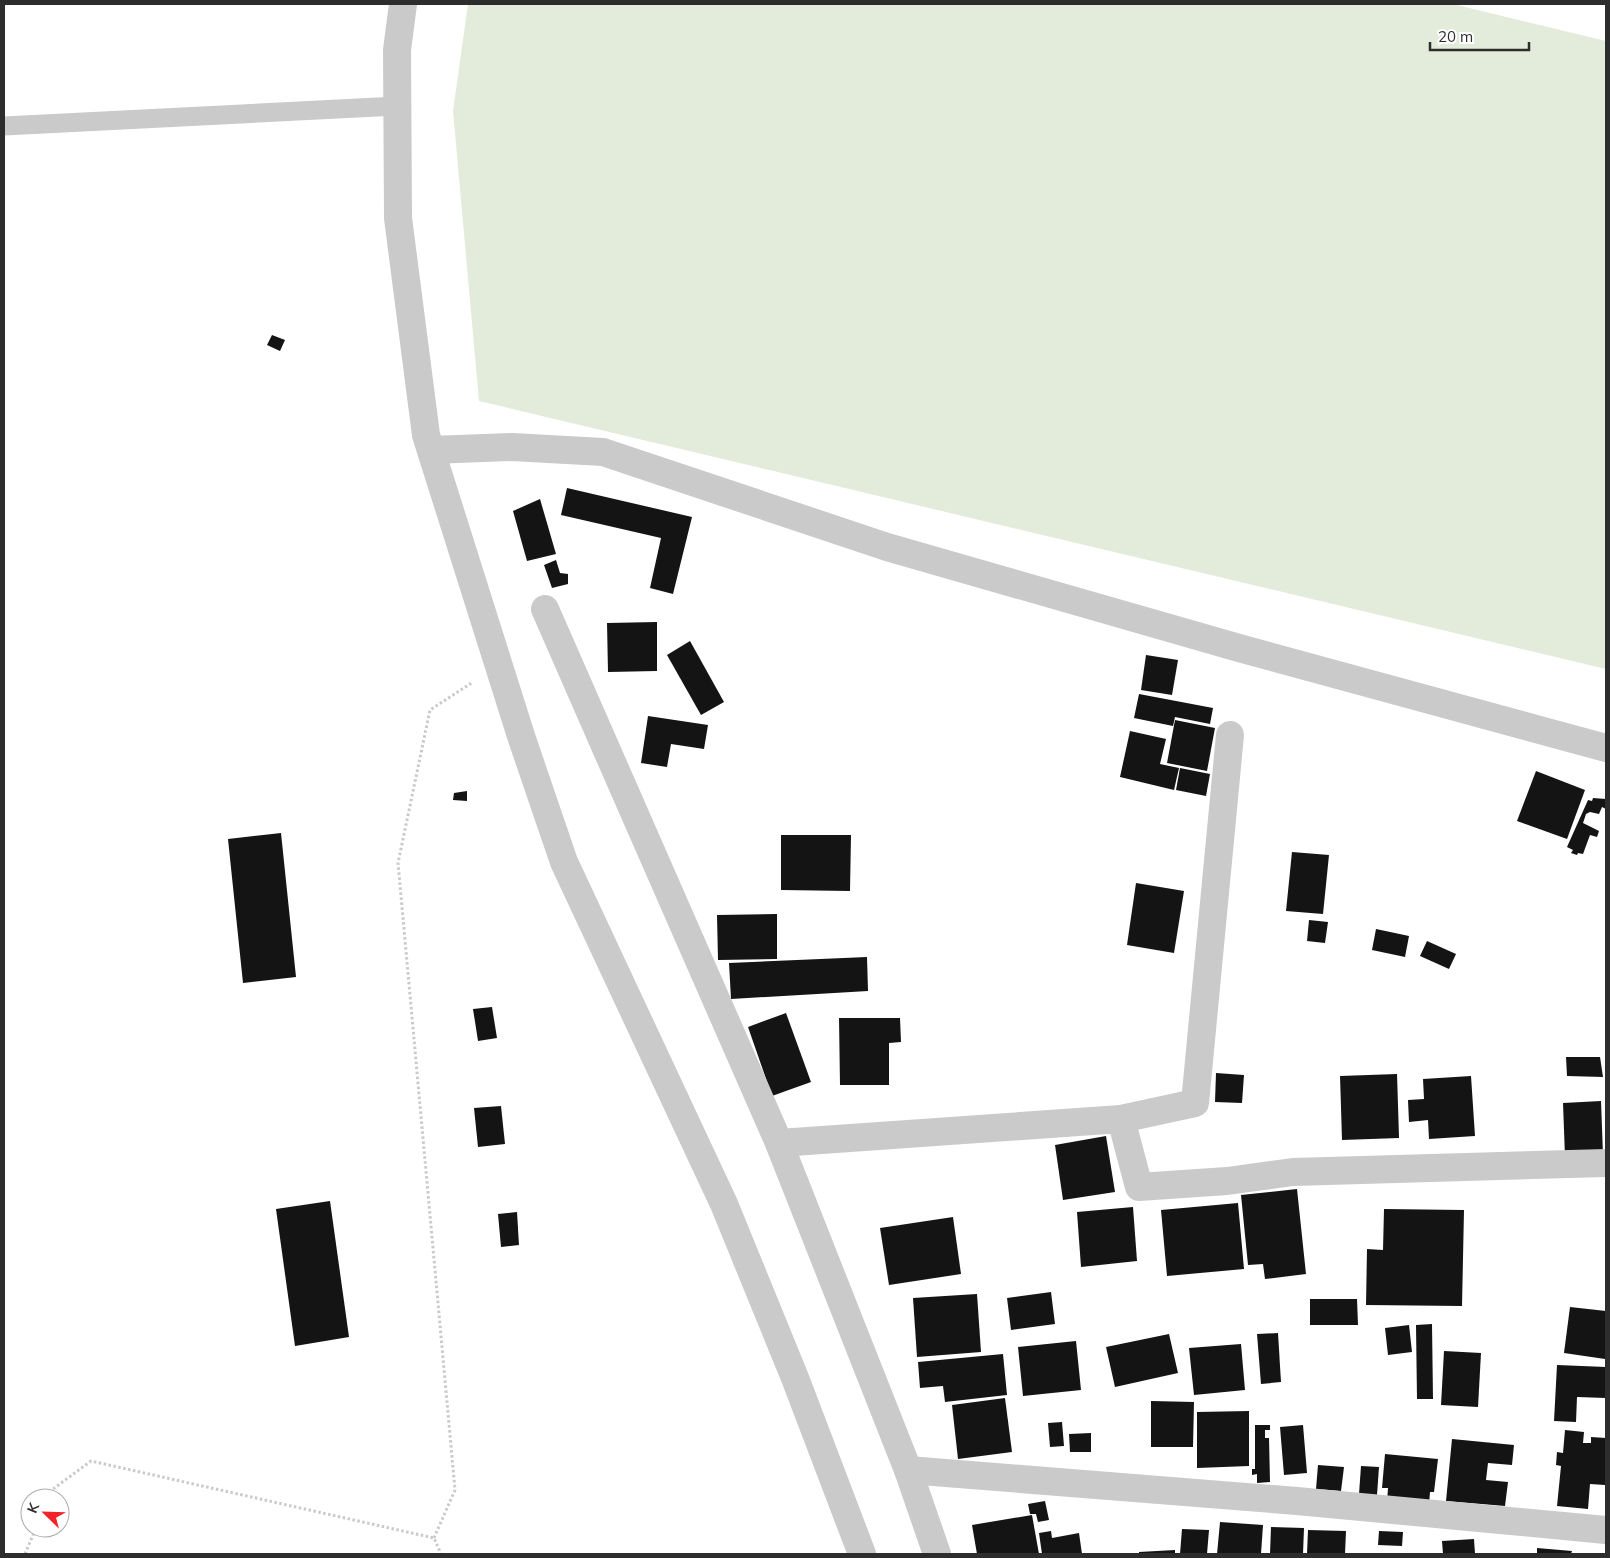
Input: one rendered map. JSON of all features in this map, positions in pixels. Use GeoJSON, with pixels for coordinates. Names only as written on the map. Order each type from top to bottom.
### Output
{"type":"FeatureCollection","features":[{"type":"Feature","properties":{"kind":"street"},"geometry":{"type":"LineString","coordinates":[[402,4],[397,50],[398,218],[426,435],[499,666],[564,862],[724,1204],[795,1378],[862,1554]]}},
{"type":"Feature","properties":{"kind":"street"},"geometry":{"type":"LineString","coordinates":[[431,450],[512,447],[603,452],[887,547],[1231,645],[1606,748]]}},
{"type":"Feature","properties":{"kind":"street"},"geometry":{"type":"LineString","coordinates":[[545,609],[779,1143],[908,1470],[937,1554]]}},
{"type":"Feature","properties":{"kind":"street"},"geometry":{"type":"LineString","coordinates":[[779,1143],[1122,1119],[1195,1103],[1230,736]]}},
{"type":"Feature","properties":{"kind":"street"},"geometry":{"type":"LineString","coordinates":[[1122,1119],[1139,1187],[1227,1181],[1293,1172],[1606,1163]]}},
{"type":"Feature","properties":{"kind":"street"},"geometry":{"type":"LineString","coordinates":[[908,1470],[1297,1501],[1606,1530]]}},
{"type":"Feature","properties":{"kind":"lane"},"geometry":{"type":"LineString","coordinates":[[4,126],[397,106]]}},
{"type":"Feature","properties":{"kind":"path"},"geometry":{"type":"LineString","coordinates":[[441,1554],[434,1538],[455,1490],[398,863],[430,710],[499,666]]}},
{"type":"Feature","properties":{"kind":"path"},"geometry":{"type":"LineString","coordinates":[[54,1488],[91,1461],[434,1538]]}},
{"type":"Feature","properties":{"kind":"path"},"geometry":{"type":"LineString","coordinates":[[25,1554],[32,1538]]}},
{"type":"Feature","properties":{"kind":"green space"},"geometry":{"type":"Polygon","coordinates":[[[468,4],[1453,4],[1606,41],[1606,669],[479,401],[453,111],[468,4]]]}},
{"type":"Feature","properties":{"kind":"building"},"geometry":{"type":"Polygon","coordinates":[[[272,335],[285,340],[280,351],[267,345],[272,335]]]}},
{"type":"Feature","properties":{"kind":"building"},"geometry":{"type":"Polygon","coordinates":[[[567,488],[692,517],[673,594],[650,588],[661,538],[561,515],[567,488]]]}},
{"type":"Feature","properties":{"kind":"building"},"geometry":{"type":"Polygon","coordinates":[[[540,499],[556,554],[527,561],[513,511],[540,499]]]}},
{"type":"Feature","properties":{"kind":"building"},"geometry":{"type":"Polygon","coordinates":[[[556,560],[560,573],[568,574],[568,584],[552,588],[544,565],[556,560]]]}},
{"type":"Feature","properties":{"kind":"building"},"geometry":{"type":"Polygon","coordinates":[[[657,622],[657,671],[608,672],[607,623],[657,622]]]}},
{"type":"Feature","properties":{"kind":"building"},"geometry":{"type":"Polygon","coordinates":[[[690,641],[724,702],[701,715],[667,655],[690,641]]]}},
{"type":"Feature","properties":{"kind":"building"},"geometry":{"type":"Polygon","coordinates":[[[1146,655],[1178,660],[1172,695],[1141,690],[1146,655]]]}},
{"type":"Feature","properties":{"kind":"building"},"geometry":{"type":"Polygon","coordinates":[[[1139,694],[1213,708],[1210,724],[1175,717],[1173,726],[1134,718],[1139,694]]]}},
{"type":"Feature","properties":{"kind":"building"},"geometry":{"type":"Polygon","coordinates":[[[648,716],[708,725],[704,749],[671,744],[667,767],[641,763],[648,716]]]}},
{"type":"Feature","properties":{"kind":"building"},"geometry":{"type":"Polygon","coordinates":[[[1175,720],[1215,728],[1207,771],[1167,763],[1175,720]]]}},
{"type":"Feature","properties":{"kind":"building"},"geometry":{"type":"Polygon","coordinates":[[[1130,731],[1166,739],[1160,764],[1179,768],[1174,790],[1120,777],[1130,731]]]}},
{"type":"Feature","properties":{"kind":"building"},"geometry":{"type":"Polygon","coordinates":[[[1180,768],[1210,774],[1206,796],[1176,790],[1180,768]]]}},
{"type":"Feature","properties":{"kind":"building"},"geometry":{"type":"Polygon","coordinates":[[[1536,771],[1585,790],[1567,839],[1517,821],[1536,771]]]}},
{"type":"Feature","properties":{"kind":"building"},"geometry":{"type":"Polygon","coordinates":[[[467,791],[467,801],[453,800],[454,793],[467,791]]]}},
{"type":"Feature","properties":{"kind":"building"},"geometry":{"type":"Polygon","coordinates":[[[1593,798],[1606,799],[1606,809],[1602,807],[1599,814],[1590,812],[1586,814],[1583,823],[1599,831],[1597,837],[1590,835],[1583,854],[1571,853],[1573,850],[1567,847],[1588,800],[1592,801],[1593,798]]]}},
{"type":"Feature","properties":{"kind":"building"},"geometry":{"type":"Polygon","coordinates":[[[281,833],[296,977],[243,983],[228,839],[281,833]]]}},
{"type":"Feature","properties":{"kind":"building"},"geometry":{"type":"Polygon","coordinates":[[[781,835],[851,835],[850,891],[781,890],[781,835]]]}},
{"type":"Feature","properties":{"kind":"building"},"geometry":{"type":"Polygon","coordinates":[[[1292,852],[1329,855],[1323,914],[1286,911],[1292,852]]]}},
{"type":"Feature","properties":{"kind":"building"},"geometry":{"type":"Polygon","coordinates":[[[1136,883],[1184,891],[1174,953],[1127,945],[1136,883]]]}},
{"type":"Feature","properties":{"kind":"building"},"geometry":{"type":"Polygon","coordinates":[[[777,914],[777,959],[718,960],[717,915],[777,914]]]}},
{"type":"Feature","properties":{"kind":"building"},"geometry":{"type":"Polygon","coordinates":[[[1309,920],[1328,922],[1325,943],[1307,941],[1309,920]]]}},
{"type":"Feature","properties":{"kind":"building"},"geometry":{"type":"Polygon","coordinates":[[[1376,929],[1409,936],[1405,957],[1372,950],[1376,929]]]}},
{"type":"Feature","properties":{"kind":"building"},"geometry":{"type":"Polygon","coordinates":[[[1427,941],[1456,954],[1449,969],[1420,956],[1427,941]]]}},
{"type":"Feature","properties":{"kind":"building"},"geometry":{"type":"Polygon","coordinates":[[[867,957],[868,991],[731,999],[729,963],[867,957]]]}},
{"type":"Feature","properties":{"kind":"building"},"geometry":{"type":"Polygon","coordinates":[[[492,1007],[497,1038],[478,1041],[473,1009],[492,1007]]]}},
{"type":"Feature","properties":{"kind":"building"},"geometry":{"type":"Polygon","coordinates":[[[786,1013],[811,1082],[772,1096],[748,1027],[786,1013]]]}},
{"type":"Feature","properties":{"kind":"building"},"geometry":{"type":"Polygon","coordinates":[[[839,1018],[900,1018],[901,1042],[889,1043],[889,1085],[840,1085],[839,1018]]]}},
{"type":"Feature","properties":{"kind":"building"},"geometry":{"type":"Polygon","coordinates":[[[1566,1057],[1600,1057],[1603,1077],[1567,1076],[1566,1057]]]}},
{"type":"Feature","properties":{"kind":"building"},"geometry":{"type":"Polygon","coordinates":[[[1216,1073],[1244,1075],[1242,1103],[1215,1102],[1216,1073]]]}},
{"type":"Feature","properties":{"kind":"building"},"geometry":{"type":"Polygon","coordinates":[[[1397,1074],[1399,1138],[1342,1140],[1340,1076],[1397,1074]]]}},
{"type":"Feature","properties":{"kind":"building"},"geometry":{"type":"Polygon","coordinates":[[[1471,1076],[1475,1136],[1429,1139],[1428,1120],[1409,1122],[1408,1100],[1424,1099],[1423,1079],[1471,1076]]]}},
{"type":"Feature","properties":{"kind":"building"},"geometry":{"type":"Polygon","coordinates":[[[1601,1101],[1603,1155],[1565,1157],[1563,1103],[1601,1101]]]}},
{"type":"Feature","properties":{"kind":"building"},"geometry":{"type":"Polygon","coordinates":[[[501,1106],[505,1144],[478,1147],[474,1108],[501,1106]]]}},
{"type":"Feature","properties":{"kind":"building"},"geometry":{"type":"Polygon","coordinates":[[[1106,1136],[1115,1192],[1063,1200],[1055,1145],[1106,1136]]]}},
{"type":"Feature","properties":{"kind":"building"},"geometry":{"type":"Polygon","coordinates":[[[1297,1189],[1306,1274],[1265,1279],[1263,1264],[1248,1265],[1241,1195],[1297,1189]]]}},
{"type":"Feature","properties":{"kind":"building"},"geometry":{"type":"Polygon","coordinates":[[[330,1201],[349,1337],[295,1346],[276,1209],[330,1201]]]}},
{"type":"Feature","properties":{"kind":"building"},"geometry":{"type":"Polygon","coordinates":[[[1238,1203],[1244,1269],[1167,1276],[1161,1210],[1238,1203]]]}},
{"type":"Feature","properties":{"kind":"building"},"geometry":{"type":"Polygon","coordinates":[[[1133,1207],[1137,1261],[1081,1267],[1077,1212],[1133,1207]]]}},
{"type":"Feature","properties":{"kind":"building"},"geometry":{"type":"Polygon","coordinates":[[[1384,1209],[1464,1210],[1462,1306],[1366,1305],[1367,1249],[1383,1250],[1384,1209]]]}},
{"type":"Feature","properties":{"kind":"building"},"geometry":{"type":"Polygon","coordinates":[[[517,1212],[519,1245],[501,1247],[498,1214],[517,1212]]]}},
{"type":"Feature","properties":{"kind":"building"},"geometry":{"type":"Polygon","coordinates":[[[953,1217],[961,1274],[889,1285],[880,1228],[953,1217]]]}},
{"type":"Feature","properties":{"kind":"building"},"geometry":{"type":"Polygon","coordinates":[[[1051,1292],[1055,1324],[1011,1330],[1007,1298],[1051,1292]]]}},
{"type":"Feature","properties":{"kind":"building"},"geometry":{"type":"Polygon","coordinates":[[[977,1294],[981,1352],[917,1357],[913,1298],[977,1294]]]}},
{"type":"Feature","properties":{"kind":"building"},"geometry":{"type":"Polygon","coordinates":[[[1310,1299],[1357,1299],[1358,1325],[1310,1325],[1310,1299]]]}},
{"type":"Feature","properties":{"kind":"building"},"geometry":{"type":"Polygon","coordinates":[[[1570,1307],[1606,1311],[1605,1359],[1564,1353],[1570,1307]]]}},
{"type":"Feature","properties":{"kind":"building"},"geometry":{"type":"Polygon","coordinates":[[[1432,1324],[1433,1399],[1417,1399],[1416,1325],[1432,1324]]]}},
{"type":"Feature","properties":{"kind":"building"},"geometry":{"type":"Polygon","coordinates":[[[1409,1325],[1412,1352],[1388,1355],[1385,1328],[1409,1325]]]}},
{"type":"Feature","properties":{"kind":"building"},"geometry":{"type":"Polygon","coordinates":[[[1278,1333],[1281,1382],[1261,1384],[1257,1334],[1278,1333]]]}},
{"type":"Feature","properties":{"kind":"building"},"geometry":{"type":"Polygon","coordinates":[[[1169,1334],[1178,1373],[1115,1387],[1106,1347],[1169,1334]]]}},
{"type":"Feature","properties":{"kind":"building"},"geometry":{"type":"Polygon","coordinates":[[[1076,1341],[1081,1390],[1023,1396],[1018,1347],[1076,1341]]]}},
{"type":"Feature","properties":{"kind":"building"},"geometry":{"type":"Polygon","coordinates":[[[1241,1344],[1245,1390],[1194,1395],[1189,1348],[1241,1344]]]}},
{"type":"Feature","properties":{"kind":"building"},"geometry":{"type":"Polygon","coordinates":[[[1444,1351],[1481,1353],[1478,1407],[1441,1405],[1444,1351]]]}},
{"type":"Feature","properties":{"kind":"building"},"geometry":{"type":"Polygon","coordinates":[[[1003,1354],[1007,1395],[945,1402],[943,1386],[920,1388],[918,1362],[1003,1354]]]}},
{"type":"Feature","properties":{"kind":"building"},"geometry":{"type":"Polygon","coordinates":[[[1557,1365],[1606,1367],[1606,1398],[1577,1397],[1576,1422],[1554,1421],[1557,1365]]]}},
{"type":"Feature","properties":{"kind":"building"},"geometry":{"type":"Polygon","coordinates":[[[1005,1398],[1012,1452],[958,1459],[952,1405],[1005,1398]]]}},
{"type":"Feature","properties":{"kind":"building"},"geometry":{"type":"Polygon","coordinates":[[[1151,1401],[1194,1402],[1193,1447],[1151,1447],[1151,1401]]]}},
{"type":"Feature","properties":{"kind":"building"},"geometry":{"type":"Polygon","coordinates":[[[1249,1411],[1249,1466],[1197,1468],[1197,1412],[1249,1411]]]}},
{"type":"Feature","properties":{"kind":"building"},"geometry":{"type":"Polygon","coordinates":[[[1062,1422],[1064,1446],[1050,1447],[1048,1423],[1062,1422]]]}},
{"type":"Feature","properties":{"kind":"building"},"geometry":{"type":"Polygon","coordinates":[[[1255,1425],[1270,1425],[1270,1430],[1265,1430],[1265,1438],[1269,1438],[1270,1482],[1257,1483],[1257,1474],[1252,1475],[1252,1469],[1255,1469],[1255,1425]]]}},
{"type":"Feature","properties":{"kind":"building"},"geometry":{"type":"Polygon","coordinates":[[[1303,1425],[1307,1473],[1284,1475],[1280,1427],[1303,1425]]]}},
{"type":"Feature","properties":{"kind":"building"},"geometry":{"type":"Polygon","coordinates":[[[1565,1430],[1584,1432],[1583,1443],[1591,1443],[1591,1437],[1606,1438],[1605,1485],[1590,1484],[1588,1509],[1557,1506],[1561,1466],[1556,1465],[1557,1452],[1563,1453],[1565,1430]]]}},
{"type":"Feature","properties":{"kind":"building"},"geometry":{"type":"Polygon","coordinates":[[[1091,1433],[1091,1452],[1070,1452],[1069,1434],[1091,1433]]]}},
{"type":"Feature","properties":{"kind":"building"},"geometry":{"type":"Polygon","coordinates":[[[1452,1439],[1514,1445],[1512,1465],[1488,1463],[1486,1480],[1508,1482],[1505,1506],[1446,1501],[1452,1439]]]}},
{"type":"Feature","properties":{"kind":"building"},"geometry":{"type":"Polygon","coordinates":[[[1385,1454],[1438,1459],[1434,1492],[1430,1492],[1429,1505],[1387,1502],[1388,1488],[1382,1488],[1385,1454]]]}},
{"type":"Feature","properties":{"kind":"building"},"geometry":{"type":"Polygon","coordinates":[[[1318,1465],[1344,1467],[1341,1491],[1316,1489],[1318,1465]]]}},
{"type":"Feature","properties":{"kind":"building"},"geometry":{"type":"Polygon","coordinates":[[[1361,1466],[1379,1467],[1377,1495],[1359,1494],[1361,1466]]]}},
{"type":"Feature","properties":{"kind":"building"},"geometry":{"type":"Polygon","coordinates":[[[1045,1501],[1049,1520],[1038,1522],[1036,1514],[1030,1514],[1028,1504],[1045,1501]]]}},
{"type":"Feature","properties":{"kind":"building"},"geometry":{"type":"Polygon","coordinates":[[[1032,1515],[1039,1554],[977,1554],[972,1525],[1032,1515]]]}},
{"type":"Feature","properties":{"kind":"building"},"geometry":{"type":"Polygon","coordinates":[[[1220,1522],[1263,1525],[1261,1554],[1217,1554],[1220,1522]]]}},
{"type":"Feature","properties":{"kind":"building"},"geometry":{"type":"Polygon","coordinates":[[[1271,1527],[1304,1528],[1303,1554],[1270,1554],[1271,1527]]]}},
{"type":"Feature","properties":{"kind":"building"},"geometry":{"type":"Polygon","coordinates":[[[1182,1529],[1209,1530],[1207,1554],[1180,1554],[1182,1529]]]}},
{"type":"Feature","properties":{"kind":"building"},"geometry":{"type":"Polygon","coordinates":[[[1308,1530],[1346,1531],[1345,1554],[1307,1554],[1308,1530]]]}},
{"type":"Feature","properties":{"kind":"building"},"geometry":{"type":"Polygon","coordinates":[[[1051,1531],[1052,1538],[1079,1533],[1082,1554],[1042,1554],[1039,1533],[1051,1531]]]}},
{"type":"Feature","properties":{"kind":"building"},"geometry":{"type":"Polygon","coordinates":[[[1379,1531],[1403,1532],[1402,1546],[1378,1545],[1379,1531]]]}},
{"type":"Feature","properties":{"kind":"building"},"geometry":{"type":"Polygon","coordinates":[[[1474,1539],[1475,1554],[1443,1554],[1442,1541],[1474,1539]]]}},
{"type":"Feature","properties":{"kind":"building"},"geometry":{"type":"Polygon","coordinates":[[[1537,1548],[1572,1551],[1571,1554],[1537,1554],[1537,1548]]]}},
{"type":"Feature","properties":{"kind":"building"},"geometry":{"type":"Polygon","coordinates":[[[1175,1550],[1175,1554],[1139,1554],[1139,1552],[1175,1550]]]}}]}
